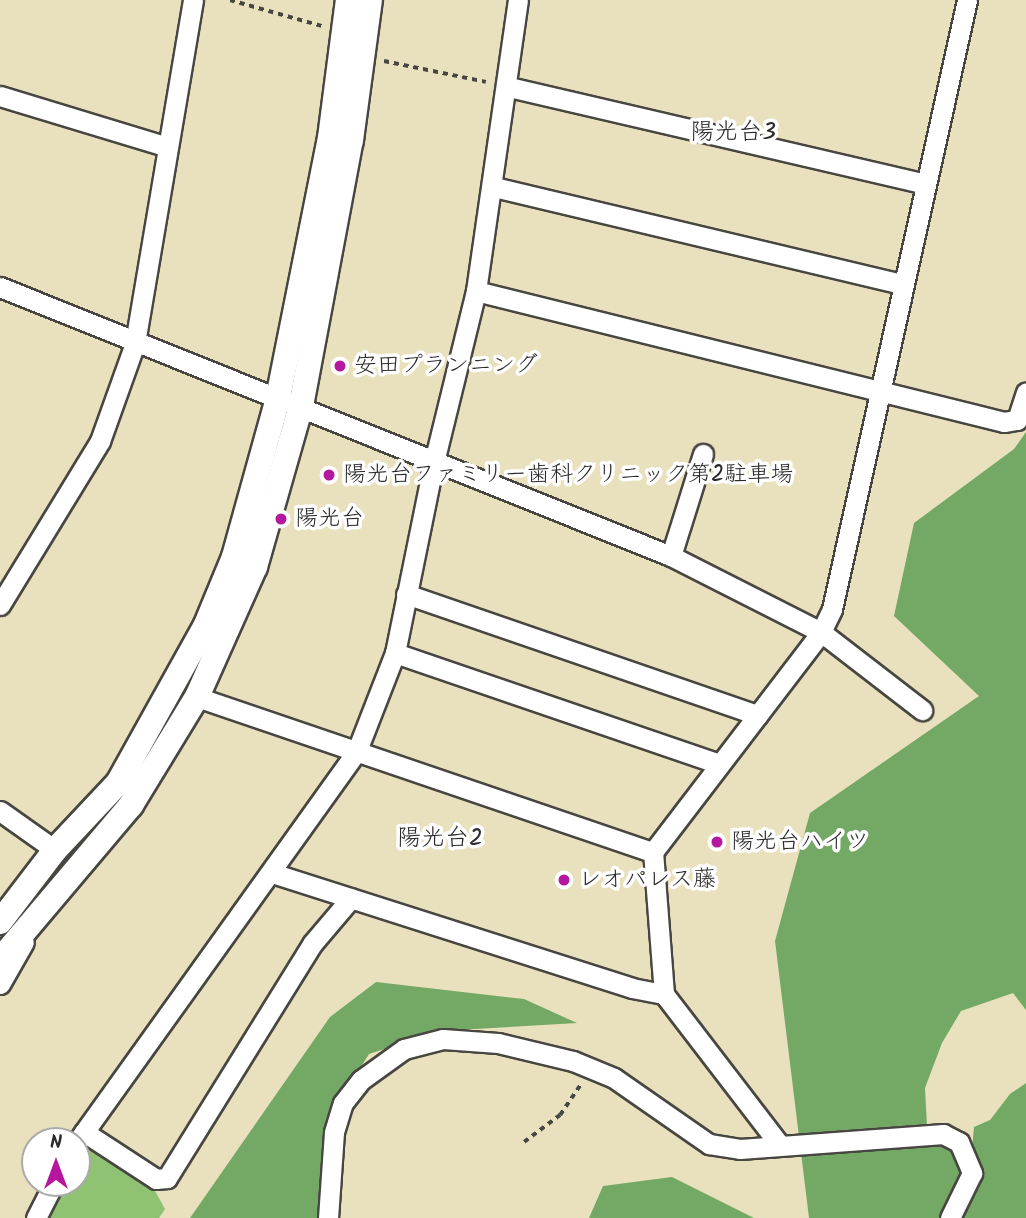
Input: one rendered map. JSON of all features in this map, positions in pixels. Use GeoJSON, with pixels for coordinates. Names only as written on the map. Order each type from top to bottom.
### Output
{"type":"FeatureCollection","features":[{"type":"Feature","properties":{"kind":"street"},"geometry":{"type":"LineString","coordinates":[[0,605],[100,440],[135,343],[165,146],[193,0]]}},
{"type":"Feature","properties":{"kind":"street"},"geometry":{"type":"LineString","coordinates":[[0,922],[55,850],[118,783],[205,627],[234,557],[289,402],[330,138],[348,0]]}},
{"type":"Feature","properties":{"kind":"street"},"geometry":{"type":"LineString","coordinates":[[0,960],[131,805],[197,697],[256,567],[289,402],[351,140],[370,0]]}},
{"type":"Feature","properties":{"kind":"street"},"geometry":{"type":"LineString","coordinates":[[87,1127],[132,1060],[272,873],[356,753],[395,653],[433,462],[476,291],[509,87],[518,0]]}},
{"type":"Feature","properties":{"kind":"street"},"geometry":{"type":"LineString","coordinates":[[779,1144],[664,994],[653,852],[821,632],[832,608],[878,388],[967,0]]}},
{"type":"Feature","properties":{"kind":"street"},"geometry":{"type":"LineString","coordinates":[[509,87],[925,184]]}},
{"type":"Feature","properties":{"kind":"street"},"geometry":{"type":"LineString","coordinates":[[0,96],[165,146]]}},
{"type":"Feature","properties":{"kind":"street"},"geometry":{"type":"LineString","coordinates":[[494,187],[902,284]]}},
{"type":"Feature","properties":{"kind":"street"},"geometry":{"type":"LineString","coordinates":[[0,288],[671,556],[821,632],[922,710]]}},
{"type":"Feature","properties":{"kind":"street"},"geometry":{"type":"LineString","coordinates":[[476,291],[878,388],[1004,422],[1017,420],[1026,392]]}},
{"type":"Feature","properties":{"kind":"street"},"geometry":{"type":"LineString","coordinates":[[671,556],[703,454]]}},
{"type":"Feature","properties":{"kind":"street"},"geometry":{"type":"LineString","coordinates":[[407,594],[758,715]]}},
{"type":"Feature","properties":{"kind":"street"},"geometry":{"type":"LineString","coordinates":[[395,653],[720,764]]}},
{"type":"Feature","properties":{"kind":"street"},"geometry":{"type":"LineString","coordinates":[[197,697],[653,852]]}},
{"type":"Feature","properties":{"kind":"street"},"geometry":{"type":"LineString","coordinates":[[0,811],[55,850]]}},
{"type":"Feature","properties":{"kind":"street"},"geometry":{"type":"LineString","coordinates":[[272,873],[632,988],[664,994]]}},
{"type":"Feature","properties":{"kind":"street"},"geometry":{"type":"LineString","coordinates":[[91,1143],[156,1179],[167,1178],[312,944],[351,898]]}},
{"type":"Feature","properties":{"kind":"street"},"geometry":{"type":"LineString","coordinates":[[0,984],[34,919]]}},
{"type":"Feature","properties":{"kind":"street"},"geometry":{"type":"LineString","coordinates":[[328,1218],[334,1132],[343,1103],[361,1080],[404,1049],[443,1039],[498,1043],[591,1068],[614,1077],[709,1144],[740,1149],[779,1144],[943,1134],[959,1142],[972,1173],[961,1203],[950,1218]]}},
{"type":"Feature","properties":{"kind":"street"},"geometry":{"type":"LineString","coordinates":[[36,1218],[47,1197]]}},
{"type":"Feature","properties":{"kind":"path"},"geometry":{"type":"LineString","coordinates":[[230,0],[328,28]]}},
{"type":"Feature","properties":{"kind":"path"},"geometry":{"type":"LineString","coordinates":[[379,60],[509,87]]}},
{"type":"Feature","properties":{"kind":"path"},"geometry":{"type":"LineString","coordinates":[[524,1142],[560,1115],[591,1068]]}},
{"type":"Feature","properties":{"kind":"green space"},"geometry":{"type":"Polygon","coordinates":[[[1026,432],[1026,1010],[1013,993],[961,1011],[942,1043],[925,1088],[927,1126],[952,1146],[960,1161],[972,1148],[974,1127],[990,1120],[1010,1094],[1026,1083],[1026,1218],[809,1218],[775,941],[810,813],[979,696],[894,616],[914,523],[1014,449],[1026,432]]]}},
{"type":"Feature","properties":{"kind":"green space"},"geometry":{"type":"Polygon","coordinates":[[[376,982],[524,999],[577,1023],[440,1031],[369,1054],[326,1121],[319,1218],[190,1218],[330,1017],[376,982]]]}},
{"type":"Feature","properties":{"kind":"green space"},"geometry":{"type":"Polygon","coordinates":[[[91,1146],[136,1173],[154,1189],[165,1209],[159,1218],[45,1218],[55,1197],[91,1197],[91,1146]]]}},
{"type":"Feature","properties":{"kind":"green space"},"geometry":{"type":"Polygon","coordinates":[[[672,1177],[754,1218],[589,1218],[603,1186],[672,1177]]]}},
{"type":"Feature","properties":{"kind":"place","name":"安田プランニング"},"geometry":{"type":"Point","coordinates":[340,366]}},
{"type":"Feature","properties":{"kind":"place","name":"陽光台ファミリー歯科クリニック第2駐車場"},"geometry":{"type":"Point","coordinates":[329,475]}},
{"type":"Feature","properties":{"kind":"place","name":"陽光台"},"geometry":{"type":"Point","coordinates":[281,519]}},
{"type":"Feature","properties":{"kind":"place","name":"陽光台ハイツ"},"geometry":{"type":"Point","coordinates":[717,842]}},
{"type":"Feature","properties":{"kind":"place","name":"レオパレス藤"},"geometry":{"type":"Point","coordinates":[564,880]}},
{"type":"Feature","properties":{"kind":"district","name":"陽光台3"},"geometry":{"type":"Point","coordinates":[733,133]}},
{"type":"Feature","properties":{"kind":"district","name":"陽光台2"},"geometry":{"type":"Point","coordinates":[440,839]}}]}
